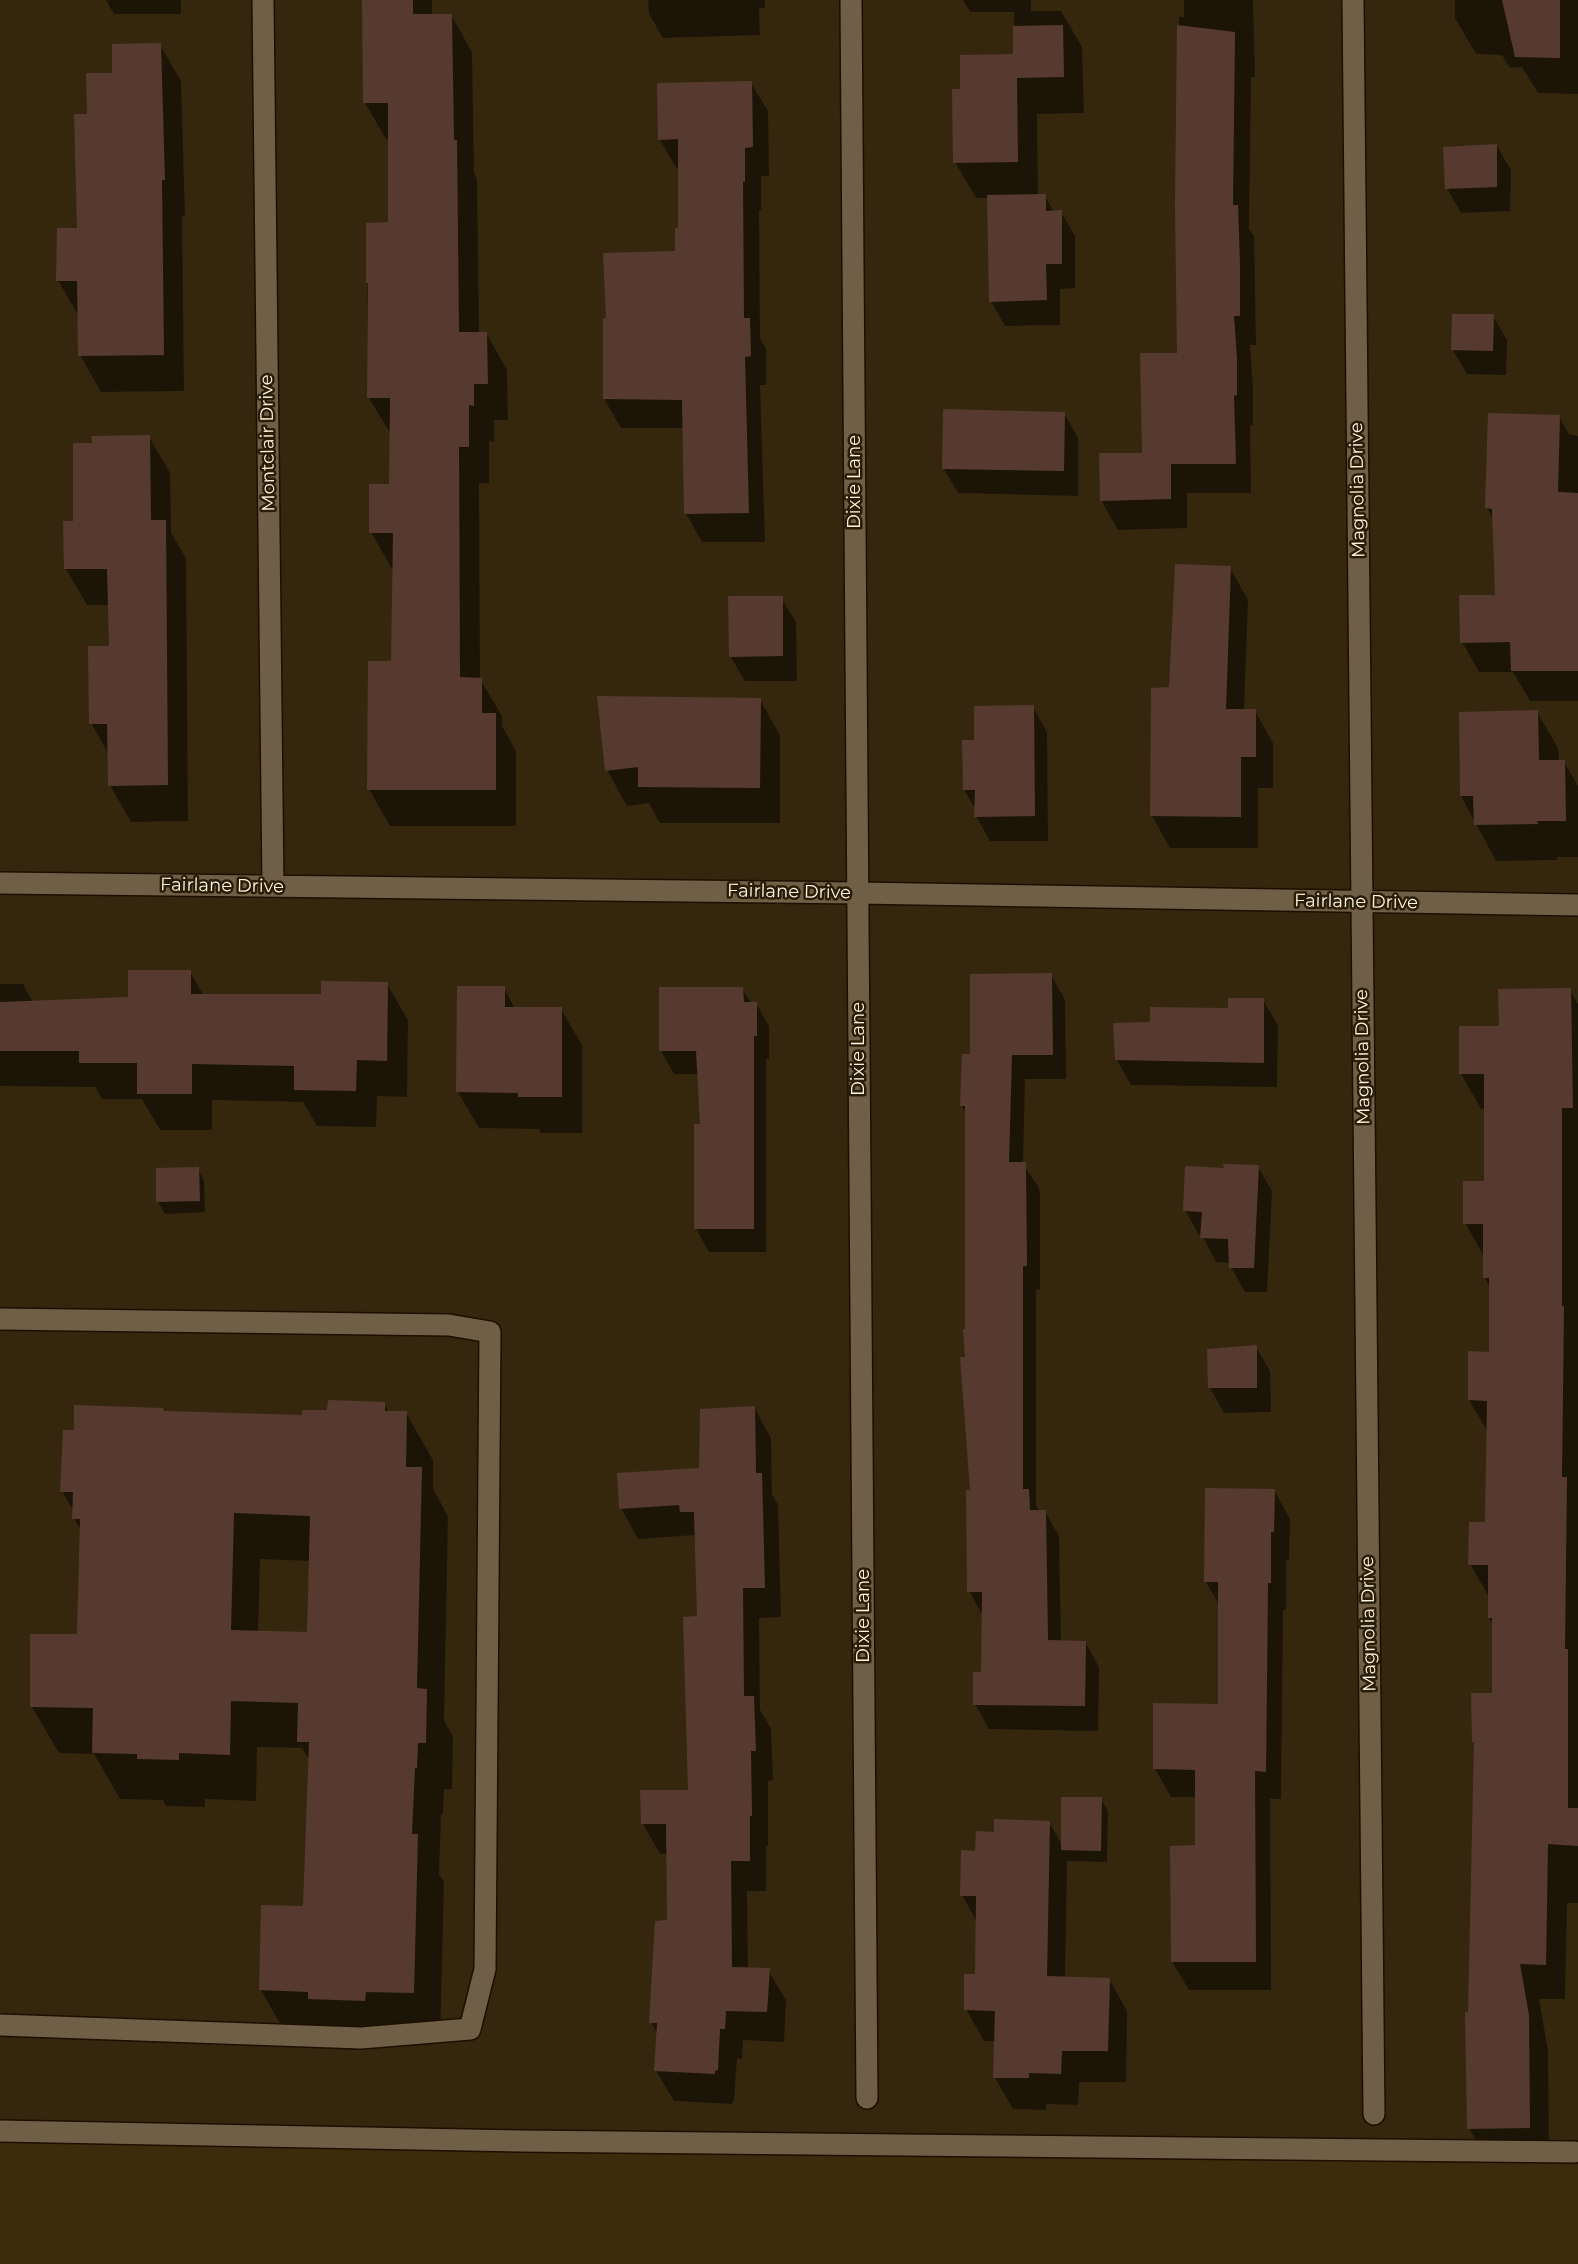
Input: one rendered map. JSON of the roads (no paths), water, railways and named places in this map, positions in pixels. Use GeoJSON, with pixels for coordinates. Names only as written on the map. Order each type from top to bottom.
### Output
{"type":"FeatureCollection","features":[{"type":"Feature","properties":{"kind":"street","name":"Montclair Drive"},"geometry":{"type":"LineString","coordinates":[[263,0],[273,886]]}},
{"type":"Feature","properties":{"kind":"street","name":"Dixie Lane"},"geometry":{"type":"LineString","coordinates":[[851,0],[867,2098]]}},
{"type":"Feature","properties":{"kind":"street","name":"Magnolia Drive"},"geometry":{"type":"LineString","coordinates":[[1353,0],[1374,2114]]}},
{"type":"Feature","properties":{"kind":"street","name":"Fairlane Drive"},"geometry":{"type":"LineString","coordinates":[[0,883],[1578,905]]}},
{"type":"Feature","properties":{"kind":"street"},"geometry":{"type":"LineString","coordinates":[[0,1319],[449,1325],[490,1332],[485,1969],[470,2029],[361,2038],[0,2025]]}},
{"type":"Feature","properties":{"kind":"street"},"geometry":{"type":"LineString","coordinates":[[0,2131],[520,2141],[1575,2152]]}}]}
